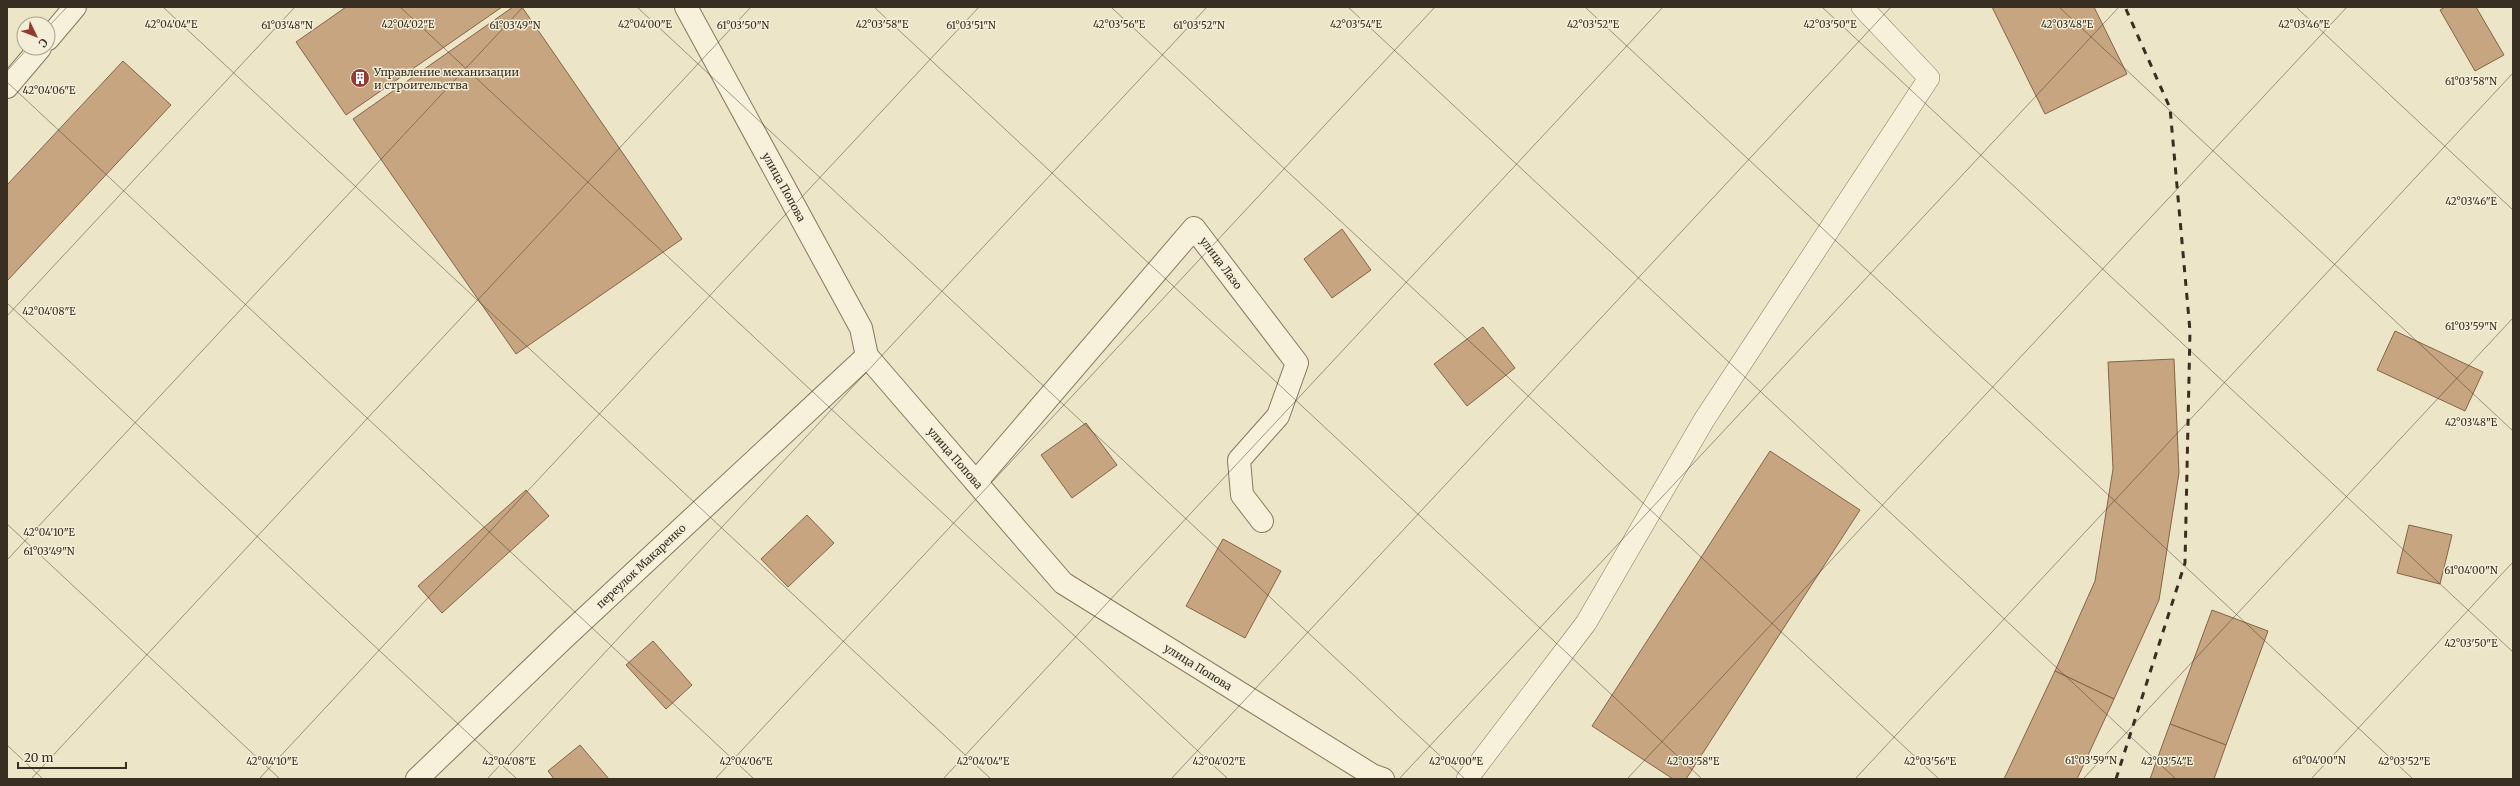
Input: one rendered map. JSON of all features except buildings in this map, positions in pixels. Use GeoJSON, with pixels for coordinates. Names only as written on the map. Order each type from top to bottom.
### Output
{"type":"FeatureCollection","features":[{"type":"Feature","properties":{"kind":"street"},"geometry":{"type":"LineString","coordinates":[[56,30],[75,7]]}},
{"type":"Feature","properties":{"kind":"street","name":"улица Попова"},"geometry":{"type":"LineString","coordinates":[[686,7],[861,328],[867,356],[1063,583],[1375,778]]}},
{"type":"Feature","properties":{"kind":"street"},"geometry":{"type":"LineString","coordinates":[[7,86],[33,56]]}},
{"type":"Feature","properties":{"kind":"street","name":"улица Лазо"},"geometry":{"type":"LineString","coordinates":[[976,482],[1194,228],[1297,363],[1278,416],[1240,460],[1242,495],[1262,521]]}},
{"type":"Feature","properties":{"kind":"street","name":"переулок Макаренко"},"geometry":{"type":"LineString","coordinates":[[417,779],[565,637],[867,356]]}},
{"type":"Feature","properties":{"kind":"lane"},"geometry":{"type":"LineString","coordinates":[[1467,779],[1586,623],[1704,420],[1929,78],[1862,7]]}},
{"type":"Feature","properties":{"kind":"railway"},"geometry":{"type":"LineString","coordinates":[[2116,779],[2185,563],[2190,331],[2170,108],[2125,7]]}},
{"type":"Feature","properties":{"kind":"place","name":"Управление механизации и строительства"},"geometry":{"type":"Point","coordinates":[360,78]}}]}
